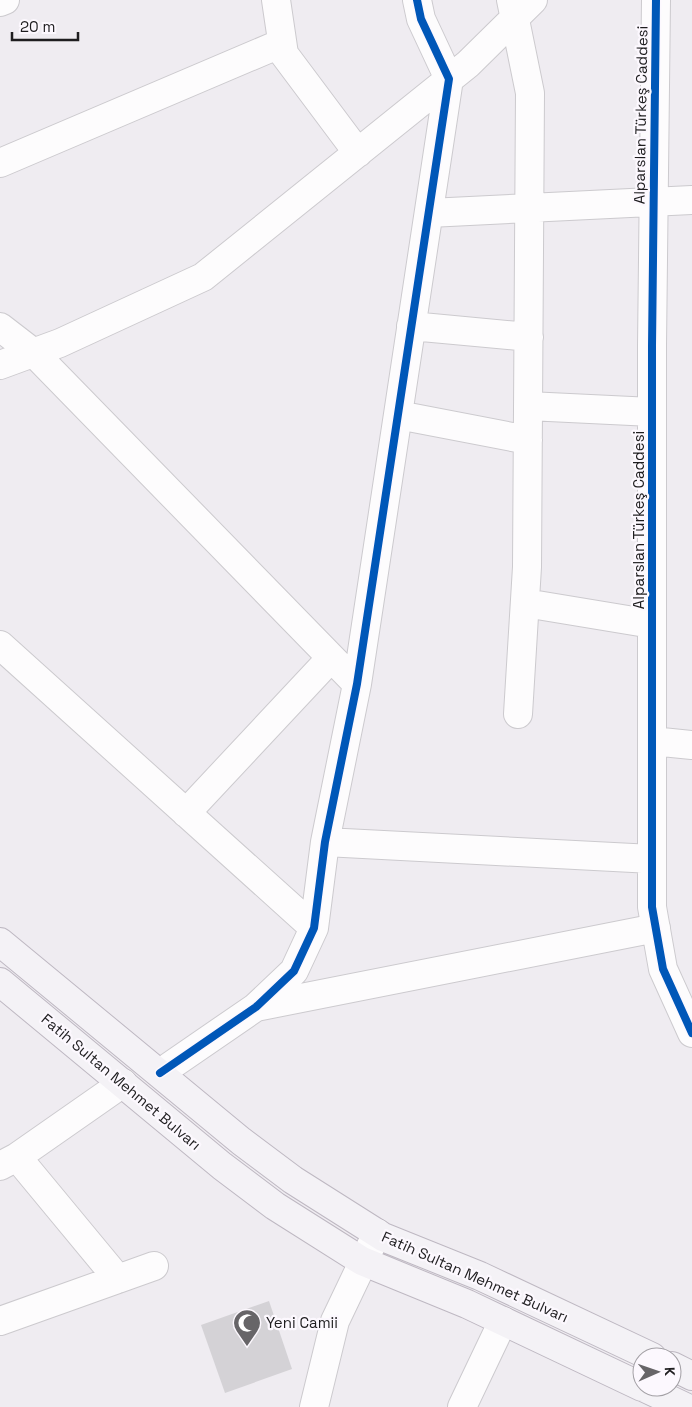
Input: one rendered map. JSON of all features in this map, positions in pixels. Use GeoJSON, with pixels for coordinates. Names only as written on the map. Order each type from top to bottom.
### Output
{"type":"FeatureCollection","features":[{"type":"Feature","properties":{"kind":"main road","name":"Fatih Sultan Mehmet Bulvarı"},"geometry":{"type":"LineString","coordinates":[[0,942],[242,1141],[293,1180],[376,1233],[480,1276],[632,1348]]}},
{"type":"Feature","properties":{"kind":"main road","name":"Fatih Sultan Mehmet Bulvarı"},"geometry":{"type":"LineString","coordinates":[[0,982],[222,1166],[275,1206],[362,1261],[503,1321],[632,1382]]}},
{"type":"Feature","properties":{"kind":"main road","name":"Fatih Sultan Mehmet Bulvarı"},"geometry":{"type":"LineString","coordinates":[[664,1397],[685,1407]]}},
{"type":"Feature","properties":{"kind":"street"},"geometry":{"type":"LineString","coordinates":[[0,2],[5,0]]}},
{"type":"Feature","properties":{"kind":"street"},"geometry":{"type":"LineString","coordinates":[[276,0],[284,54],[358,153]]}},
{"type":"Feature","properties":{"kind":"street"},"geometry":{"type":"LineString","coordinates":[[160,1073],[256,1008],[294,972],[314,928],[325,842],[357,684],[449,80],[420,19],[417,0]]}},
{"type":"Feature","properties":{"kind":"street","name":"Alparslan Türkeş Caddesi"},"geometry":{"type":"LineString","coordinates":[[656,0],[652,412],[652,907],[664,970],[692,1033]]}},
{"type":"Feature","properties":{"kind":"street"},"geometry":{"type":"LineString","coordinates":[[0,365],[35,354],[203,277],[449,80],[520,6]]}},
{"type":"Feature","properties":{"kind":"street"},"geometry":{"type":"LineString","coordinates":[[518,714],[525,603],[530,93],[520,6]]}},
{"type":"Feature","properties":{"kind":"street"},"geometry":{"type":"LineString","coordinates":[[0,162],[282,43]]}},
{"type":"Feature","properties":{"kind":"street"},"geometry":{"type":"LineString","coordinates":[[429,213],[692,200]]}},
{"type":"Feature","properties":{"kind":"street"},"geometry":{"type":"LineString","coordinates":[[411,326],[529,337]]}},
{"type":"Feature","properties":{"kind":"street"},"geometry":{"type":"LineString","coordinates":[[0,327],[35,354],[357,684]]}},
{"type":"Feature","properties":{"kind":"street"},"geometry":{"type":"LineString","coordinates":[[528,406],[652,412]]}},
{"type":"Feature","properties":{"kind":"street"},"geometry":{"type":"LineString","coordinates":[[398,415],[528,440]]}},
{"type":"Feature","properties":{"kind":"street"},"geometry":{"type":"LineString","coordinates":[[525,603],[652,624]]}},
{"type":"Feature","properties":{"kind":"street"},"geometry":{"type":"LineString","coordinates":[[0,645],[314,928]]}},
{"type":"Feature","properties":{"kind":"street"},"geometry":{"type":"LineString","coordinates":[[186,812],[332,658]]}},
{"type":"Feature","properties":{"kind":"street"},"geometry":{"type":"LineString","coordinates":[[652,741],[692,745]]}},
{"type":"Feature","properties":{"kind":"street"},"geometry":{"type":"LineString","coordinates":[[325,842],[652,859]]}},
{"type":"Feature","properties":{"kind":"street"},"geometry":{"type":"LineString","coordinates":[[256,1008],[656,928]]}},
{"type":"Feature","properties":{"kind":"street"},"geometry":{"type":"LineString","coordinates":[[118,1279],[9,1162],[123,1083]]}},
{"type":"Feature","properties":{"kind":"street"},"geometry":{"type":"LineString","coordinates":[[314,1407],[335,1321],[376,1233]]}},
{"type":"Feature","properties":{"kind":"street"},"geometry":{"type":"LineString","coordinates":[[0,1322],[154,1266]]}},
{"type":"Feature","properties":{"kind":"street"},"geometry":{"type":"LineString","coordinates":[[462,1407],[503,1321]]}},
{"type":"Feature","properties":{"kind":"building","name":"Yeni Camii"},"geometry":{"type":"Polygon","coordinates":[[[269,1301],[292,1369],[225,1393],[201,1325],[269,1301]]]}},
{"type":"Feature","properties":{"kind":"cycle path"},"geometry":{"type":"LineString","coordinates":[[160,1073],[256,1007],[294,971],[314,928],[325,842],[357,684],[449,79],[421,19],[417,0]]}},
{"type":"Feature","properties":{"kind":"cycle path"},"geometry":{"type":"LineString","coordinates":[[656,0],[652,346],[652,907],[663,969],[692,1033]]}},
{"type":"Feature","properties":{"kind":"place","name":"Yeni Camii"},"geometry":{"type":"Point","coordinates":[247,1347]}}]}
